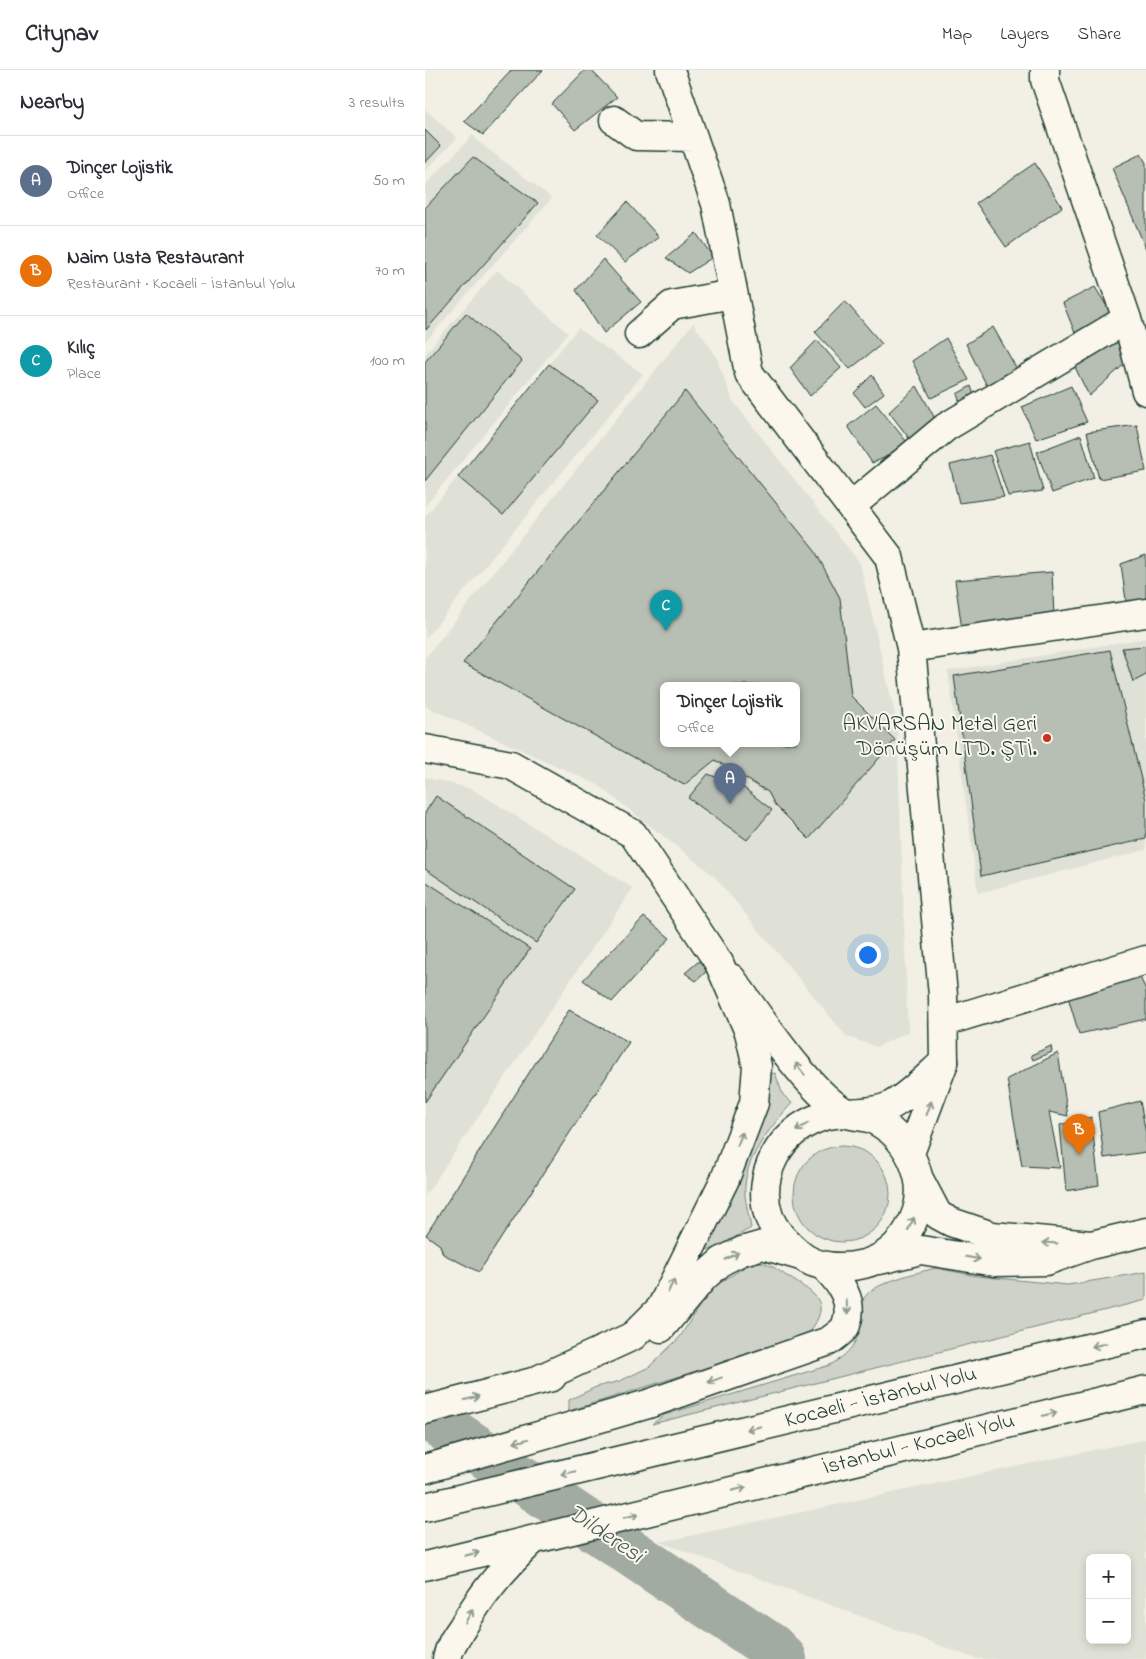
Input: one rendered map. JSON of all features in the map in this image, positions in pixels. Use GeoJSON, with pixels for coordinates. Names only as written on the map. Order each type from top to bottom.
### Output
{"type":"FeatureCollection","features":[{"type":"Feature","properties":{"kind":"main road"},"geometry":{"type":"LineString","coordinates":[[670,70],[716,204],[749,373],[889,558],[911,648],[943,994],[944,1062],[915,1166],[919,1203],[910,1228],[895,1248],[873,1262]]}},
{"type":"Feature","properties":{"kind":"main road"},"geometry":{"type":"LineString","coordinates":[[1045,70],[1045,80],[1127,320],[1146,391]]}},
{"type":"Feature","properties":{"kind":"main road"},"geometry":{"type":"LineString","coordinates":[[614,120],[636,136],[693,137]]}},
{"type":"Feature","properties":{"kind":"main road"},"geometry":{"type":"LineString","coordinates":[[639,334],[672,305],[733,294]]}},
{"type":"Feature","properties":{"kind":"main road"},"geometry":{"type":"LineString","coordinates":[[851,506],[946,427],[1127,320]]}},
{"type":"Feature","properties":{"kind":"main road"},"geometry":{"type":"LineString","coordinates":[[911,648],[1146,613]]}},
{"type":"Feature","properties":{"kind":"main road"},"geometry":{"type":"LineString","coordinates":[[425,748],[511,765],[633,834],[719,963],[818,1092],[848,1114],[873,1119],[894,1133],[915,1166],[938,1215],[951,1222],[992,1236],[1091,1245]]}},
{"type":"Feature","properties":{"kind":"main road"},"geometry":{"type":"LineString","coordinates":[[944,1022],[1146,960]]}},
{"type":"Feature","properties":{"kind":"main road"},"geometry":{"type":"LineString","coordinates":[[535,1381],[633,1336],[661,1308],[725,1179],[754,1103],[757,1066],[749,1032],[719,963]]}},
{"type":"Feature","properties":{"kind":"main road"},"geometry":{"type":"LineString","coordinates":[[426,1468],[648,1404],[829,1342],[846,1326],[849,1304],[840,1282],[782,1239],[769,1217],[765,1192],[769,1167],[781,1145],[799,1127],[822,1116],[848,1114],[888,1107],[905,1096],[944,1062]]}},
{"type":"Feature","properties":{"kind":"main road"},"geometry":{"type":"LineString","coordinates":[[425,1410],[608,1363],[645,1345],[704,1277],[722,1261],[743,1251],[763,1245],[812,1261],[849,1268],[921,1250],[995,1262],[1046,1261],[1091,1245],[1146,1232]]}},
{"type":"Feature","properties":{"kind":"main road","name":"Kocaeli - İstanbul Yolu"},"geometry":{"type":"LineString","coordinates":[[425,1507],[1146,1334]]}},
{"type":"Feature","properties":{"kind":"main road","name":"İstanbul - Kocaeli Yolu"},"geometry":{"type":"LineString","coordinates":[[533,1540],[1146,1390]]}},
{"type":"Feature","properties":{"kind":"main road"},"geometry":{"type":"LineString","coordinates":[[425,1566],[533,1540]]}},
{"type":"Feature","properties":{"kind":"main road"},"geometry":{"type":"LineString","coordinates":[[447,1659],[449,1650],[473,1608],[498,1574],[533,1540]]}},
{"type":"Feature","properties":{"kind":"shaded area"},"geometry":{"type":"Polygon","coordinates":[[[425,109],[457,138],[425,171],[425,109]]]}},
{"type":"Feature","properties":{"kind":"shaded area"},"geometry":{"type":"Polygon","coordinates":[[[473,135],[480,143],[552,198],[425,342],[425,185],[473,135]]]}},
{"type":"Feature","properties":{"kind":"shaded area"},"geometry":{"type":"Polygon","coordinates":[[[497,270],[568,333],[425,506],[425,354],[497,270]]]}},
{"type":"Feature","properties":{"kind":"shaded area"},"geometry":{"type":"Polygon","coordinates":[[[693,323],[715,354],[733,401],[860,563],[897,723],[908,1032],[877,1047],[847,1037],[714,876],[598,785],[425,706],[425,658],[693,323]]]}},
{"type":"Feature","properties":{"kind":"shaded area"},"geometry":{"type":"Polygon","coordinates":[[[578,328],[643,374],[425,639],[425,517],[578,328]]]}},
{"type":"Feature","properties":{"kind":"shaded area","name":"AKVARSAN Metal Geri Dönüşüm LTD. ŞTİ."},"geometry":{"type":"Polygon","coordinates":[[[1146,638],[1146,850],[978,893],[948,671],[1146,638]]]}},
{"type":"Feature","properties":{"kind":"shaded area"},"geometry":{"type":"Polygon","coordinates":[[[425,777],[472,789],[633,888],[425,1196],[425,777]]]}},
{"type":"Feature","properties":{"kind":"shaded area"},"geometry":{"type":"Polygon","coordinates":[[[775,1073],[783,1095],[792,1103],[762,1141],[750,1163],[745,1191],[751,1228],[714,1249],[701,1250],[768,1075],[775,1073]]]}},
{"type":"Feature","properties":{"kind":"shaded area"},"geometry":{"type":"Polygon","coordinates":[[[842,1146],[860,1150],[876,1160],[886,1176],[890,1194],[886,1212],[876,1228],[860,1238],[842,1242],[824,1238],[808,1228],[798,1212],[794,1194],[798,1176],[808,1160],[824,1150],[842,1146]]]}},
{"type":"Feature","properties":{"kind":"shaded area"},"geometry":{"type":"Polygon","coordinates":[[[759,1262],[777,1269],[803,1286],[816,1298],[820,1310],[814,1326],[807,1336],[569,1411],[569,1400],[596,1387],[620,1381],[649,1367],[680,1337],[709,1290],[746,1266],[759,1262]]]}},
{"type":"Feature","properties":{"kind":"shaded area"},"geometry":{"type":"Polygon","coordinates":[[[936,1268],[977,1276],[1068,1285],[1146,1272],[1146,1300],[652,1424],[664,1415],[830,1365],[843,1356],[856,1340],[860,1327],[862,1302],[867,1294],[885,1283],[936,1268]]]}},
{"type":"Feature","properties":{"kind":"shaded area"},"geometry":{"type":"Polygon","coordinates":[[[1146,1439],[1146,1659],[976,1659],[660,1542],[1146,1439]]]}},
{"type":"Feature","properties":{"kind":"building"},"geometry":{"type":"Polygon","coordinates":[[[512,70],[543,70],[483,135],[464,121],[512,70]]]}},
{"type":"Feature","properties":{"kind":"building"},"geometry":{"type":"Polygon","coordinates":[[[585,70],[591,70],[617,97],[575,130],[552,104],[585,70]]]}},
{"type":"Feature","properties":{"kind":"building"},"geometry":{"type":"Polygon","coordinates":[[[425,130],[441,146],[425,163],[425,130]]]}},
{"type":"Feature","properties":{"kind":"building"},"geometry":{"type":"Polygon","coordinates":[[[1141,154],[1146,163],[1146,249],[1112,168],[1141,154]]]}},
{"type":"Feature","properties":{"kind":"building"},"geometry":{"type":"Polygon","coordinates":[[[473,157],[538,203],[426,330],[425,208],[473,157]]]}},
{"type":"Feature","properties":{"kind":"building"},"geometry":{"type":"Polygon","coordinates":[[[1035,163],[1062,207],[1006,247],[976,203],[1035,163]]]}},
{"type":"Feature","properties":{"kind":"building"},"geometry":{"type":"Polygon","coordinates":[[[627,202],[659,237],[625,262],[597,235],[627,202]]]}},
{"type":"Feature","properties":{"kind":"building"},"geometry":{"type":"Polygon","coordinates":[[[696,233],[713,257],[688,273],[666,258],[696,233]]]}},
{"type":"Feature","properties":{"kind":"building"},"geometry":{"type":"Polygon","coordinates":[[[603,259],[641,302],[604,333],[576,290],[603,259]]]}},
{"type":"Feature","properties":{"kind":"building"},"geometry":{"type":"Polygon","coordinates":[[[1095,287],[1111,313],[1075,333],[1063,303],[1095,287]]]}},
{"type":"Feature","properties":{"kind":"building"},"geometry":{"type":"Polygon","coordinates":[[[845,301],[882,344],[850,369],[815,332],[845,301]]]}},
{"type":"Feature","properties":{"kind":"building"},"geometry":{"type":"Polygon","coordinates":[[[466,313],[522,361],[425,481],[425,362],[466,313]]]}},
{"type":"Feature","properties":{"kind":"building"},"geometry":{"type":"Polygon","coordinates":[[[993,327],[1018,371],[988,388],[966,344],[993,327]]]}},
{"type":"Feature","properties":{"kind":"building"},"geometry":{"type":"Polygon","coordinates":[[[1117,330],[1128,361],[1089,396],[1072,361],[1117,330]]]}},
{"type":"Feature","properties":{"kind":"building"},"geometry":{"type":"Polygon","coordinates":[[[946,338],[969,380],[931,398],[912,361],[946,338]]]}},
{"type":"Feature","properties":{"kind":"building"},"geometry":{"type":"Polygon","coordinates":[[[817,340],[841,368],[810,396],[790,368],[817,340]]]}},
{"type":"Feature","properties":{"kind":"building"},"geometry":{"type":"Polygon","coordinates":[[[549,364],[598,400],[503,515],[458,477],[549,364]]]}},
{"type":"Feature","properties":{"kind":"building"},"geometry":{"type":"Polygon","coordinates":[[[872,375],[884,393],[865,407],[854,393],[872,375]]]}},
{"type":"Feature","properties":{"kind":"building"},"geometry":{"type":"Polygon","coordinates":[[[917,386],[938,424],[912,442],[889,412],[917,386]]]}},
{"type":"Feature","properties":{"kind":"building"},"geometry":{"type":"Polygon","coordinates":[[[971,386],[975,398],[961,406],[957,394],[971,386]]]}},
{"type":"Feature","properties":{"kind":"building"},"geometry":{"type":"Polygon","coordinates":[[[1071,386],[1087,422],[1036,439],[1022,407],[1071,386]]]}},
{"type":"Feature","properties":{"kind":"building"},"geometry":{"type":"Polygon","coordinates":[[[685,391],[815,551],[840,598],[851,696],[895,740],[809,839],[775,805],[768,792],[715,760],[684,785],[463,663],[685,391]]]}},
{"type":"Feature","properties":{"kind":"building"},"geometry":{"type":"Polygon","coordinates":[[[876,404],[907,442],[884,458],[872,463],[848,426],[876,404]]]}},
{"type":"Feature","properties":{"kind":"building"},"geometry":{"type":"Polygon","coordinates":[[[1137,425],[1146,471],[1099,479],[1087,432],[1137,425]]]}},
{"type":"Feature","properties":{"kind":"building"},"geometry":{"type":"Polygon","coordinates":[[[1081,435],[1094,478],[1052,493],[1037,452],[1081,435]]]}},
{"type":"Feature","properties":{"kind":"building"},"geometry":{"type":"Polygon","coordinates":[[[1030,441],[1043,491],[1008,496],[993,451],[1030,441]]]}},
{"type":"Feature","properties":{"kind":"building"},"geometry":{"type":"Polygon","coordinates":[[[990,455],[1004,497],[959,503],[950,465],[990,455]]]}},
{"type":"Feature","properties":{"kind":"building"},"geometry":{"type":"Polygon","coordinates":[[[1146,555],[1146,604],[1127,608],[1121,564],[1146,555]]]}},
{"type":"Feature","properties":{"kind":"building"},"geometry":{"type":"Polygon","coordinates":[[[1052,572],[1054,616],[962,630],[955,580],[1052,572]]]}},
{"type":"Feature","properties":{"kind":"building"},"geometry":{"type":"Polygon","coordinates":[[[1146,646],[1146,675],[1133,682],[1122,648],[1146,646]]]}},
{"type":"Feature","properties":{"kind":"building","name":"AKVARSAN Metal Geri Dönüşüm LTD. ŞTİ."},"geometry":{"type":"Polygon","coordinates":[[[1110,650],[1146,800],[1146,839],[981,876],[954,676],[1110,650]]]}},
{"type":"Feature","properties":{"kind":"building"},"geometry":{"type":"Polygon","coordinates":[[[708,774],[744,788],[772,810],[747,840],[688,798],[708,774]]]}},
{"type":"Feature","properties":{"kind":"building"},"geometry":{"type":"Polygon","coordinates":[[[436,796],[575,889],[536,943],[425,869],[425,813],[436,796]]]}},
{"type":"Feature","properties":{"kind":"building"},"geometry":{"type":"Polygon","coordinates":[[[425,881],[530,949],[425,1102],[425,881]]]}},
{"type":"Feature","properties":{"kind":"building"},"geometry":{"type":"Polygon","coordinates":[[[644,917],[670,938],[612,1002],[583,980],[644,917]]]}},
{"type":"Feature","properties":{"kind":"building"},"geometry":{"type":"Polygon","coordinates":[[[699,961],[708,970],[696,981],[685,973],[699,961]]]}},
{"type":"Feature","properties":{"kind":"building"},"geometry":{"type":"Polygon","coordinates":[[[1140,977],[1146,990],[1146,1019],[1079,1034],[1068,997],[1140,977]]]}},
{"type":"Feature","properties":{"kind":"building"},"geometry":{"type":"Polygon","coordinates":[[[569,1010],[629,1042],[479,1272],[443,1254],[440,1245],[426,1235],[569,1010]]]}},
{"type":"Feature","properties":{"kind":"building"},"geometry":{"type":"Polygon","coordinates":[[[1051,1046],[1052,1052],[1033,1060],[1031,1055],[1051,1046]]]}},
{"type":"Feature","properties":{"kind":"building"},"geometry":{"type":"Polygon","coordinates":[[[1058,1053],[1068,1116],[1049,1112],[1060,1168],[1022,1166],[1007,1079],[1058,1053]]]}},
{"type":"Feature","properties":{"kind":"building"},"geometry":{"type":"Polygon","coordinates":[[[1140,1101],[1146,1134],[1146,1152],[1104,1158],[1098,1112],[1140,1101]]]}},
{"type":"Feature","properties":{"kind":"building"},"geometry":{"type":"Polygon","coordinates":[[[1091,1117],[1099,1185],[1066,1191],[1060,1125],[1091,1117]]]}},
{"type":"Feature","properties":{"kind":"waterway","name":"Dilderesi"},"geometry":{"type":"LineString","coordinates":[[425,1414],[771,1647],[783,1659]]}},
{"type":"Feature","properties":{"kind":"place","name":"Kılıç"},"geometry":{"type":"Point","coordinates":[666,631]}},
{"type":"Feature","properties":{"kind":"place","name":"AKVARSAN Metal Geri Dönüşüm LTD. ŞTİ."},"geometry":{"type":"Point","coordinates":[1047,738]}},
{"type":"Feature","properties":{"kind":"place","name":"Dinçer Lojistik"},"geometry":{"type":"Point","coordinates":[730,804]}},
{"type":"Feature","properties":{"kind":"place","name":"Naim Usta Restaurant"},"geometry":{"type":"Point","coordinates":[1079,1155]}}]}
